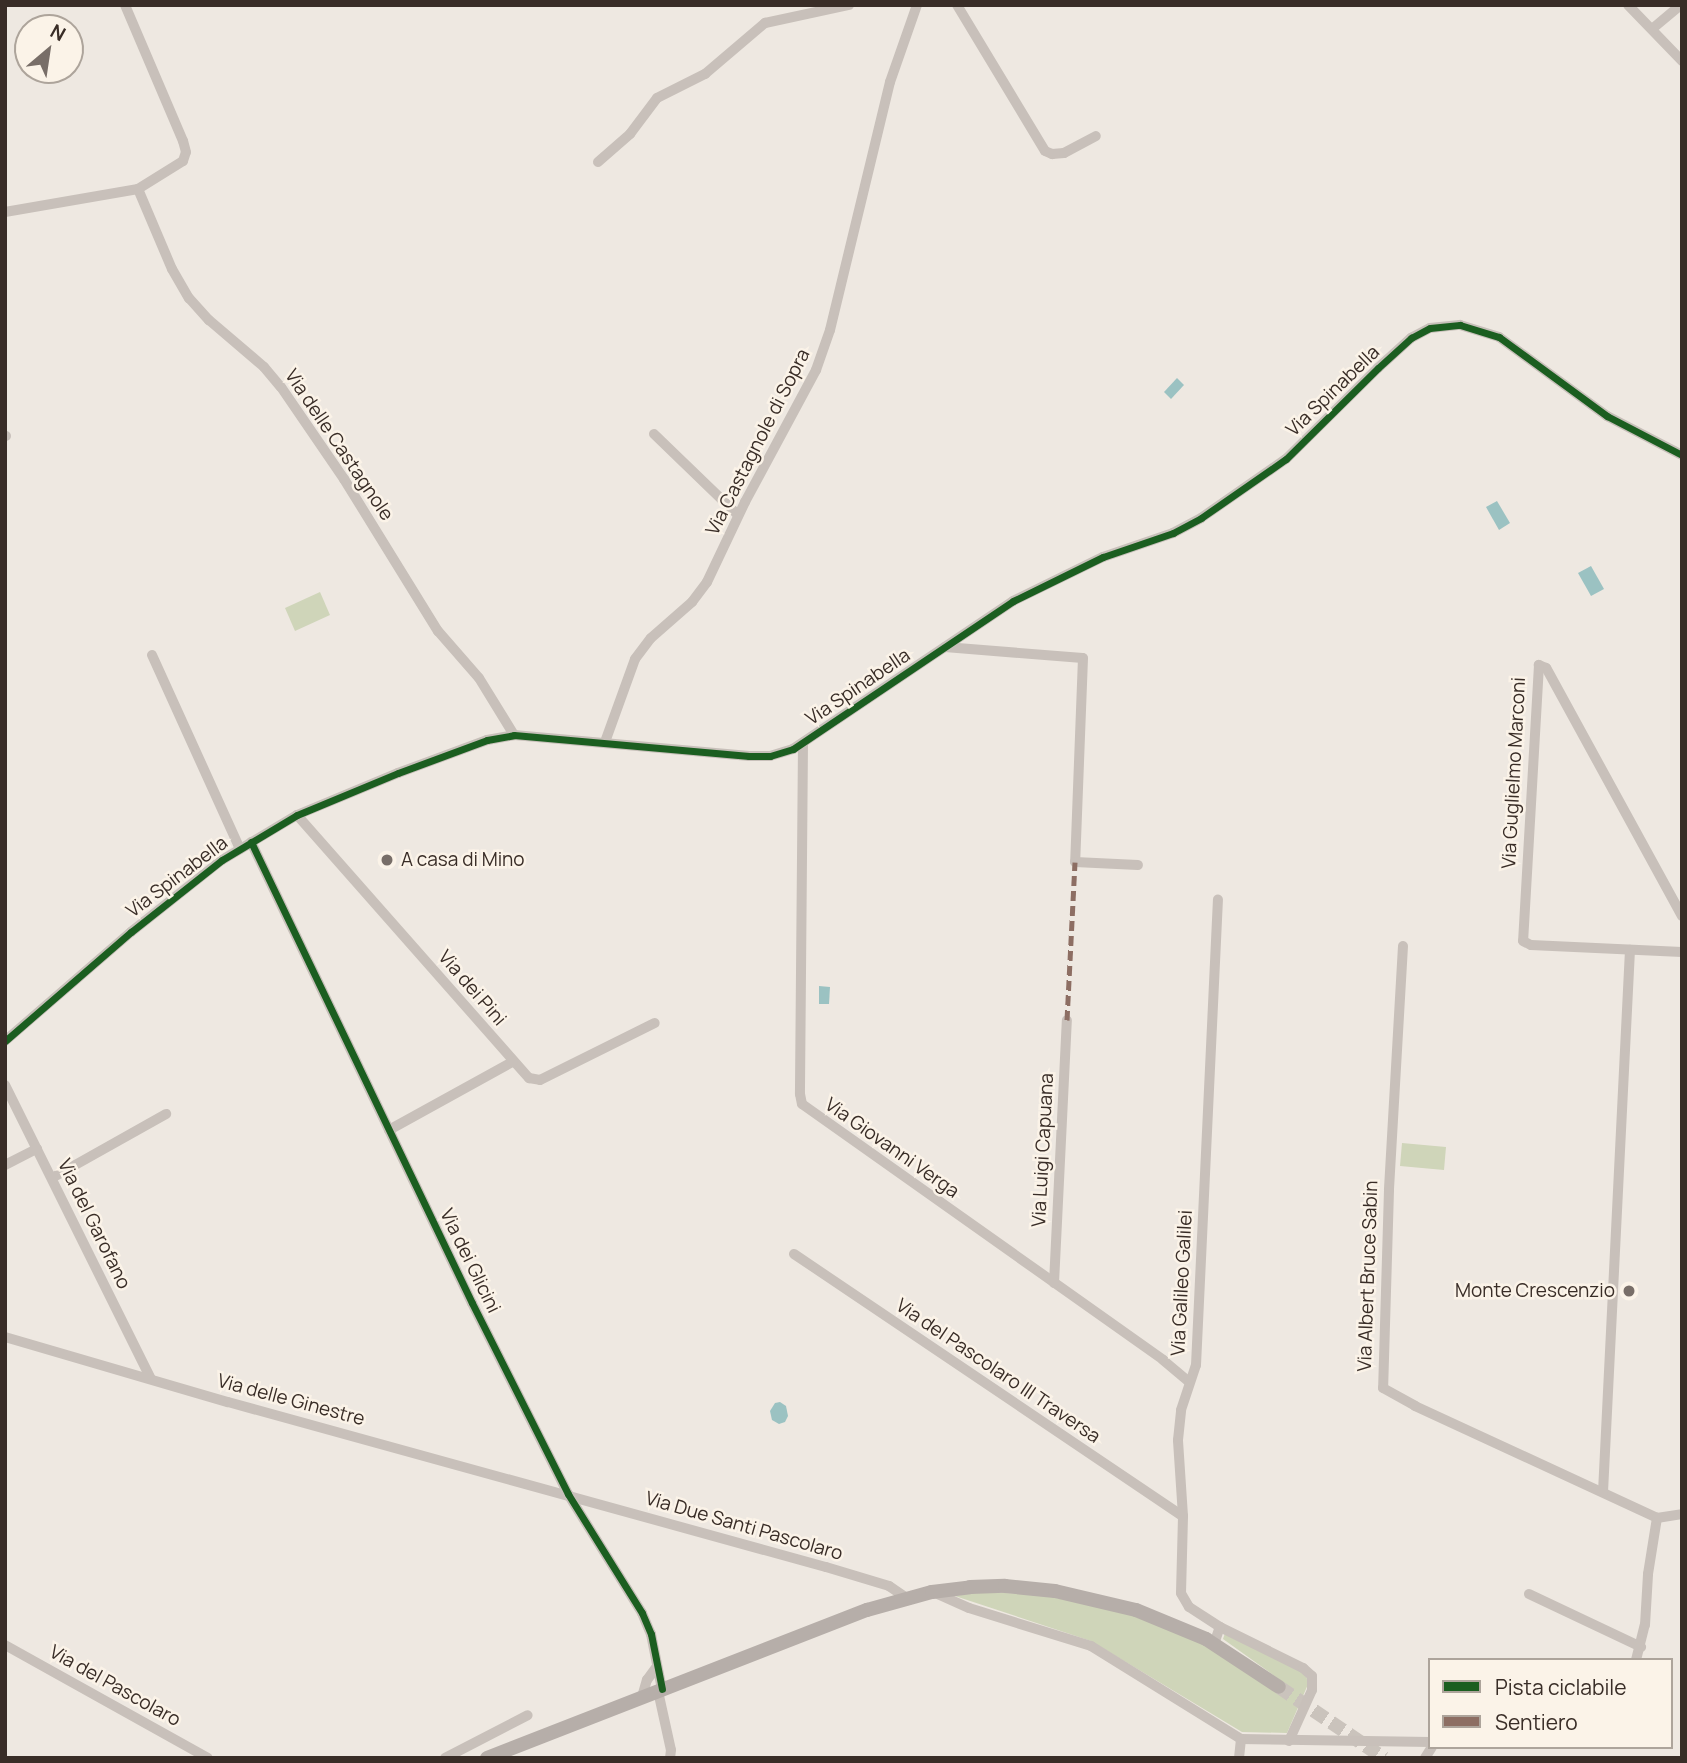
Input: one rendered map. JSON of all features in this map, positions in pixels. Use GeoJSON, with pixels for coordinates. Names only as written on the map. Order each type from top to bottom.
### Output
{"type":"FeatureCollection","features":[{"type":"Feature","properties":{"kind":"main road"},"geometry":{"type":"LineString","coordinates":[[487,1758],[867,1610],[932,1592],[994,1586],[1073,1594],[1152,1615],[1214,1644],[1279,1687]]}},
{"type":"Feature","properties":{"kind":"street"},"geometry":{"type":"LineString","coordinates":[[5,212],[138,189],[177,168],[186,152],[155,71],[125,5]]}},
{"type":"Feature","properties":{"kind":"street"},"geometry":{"type":"LineString","coordinates":[[598,162],[630,134],[657,98],[705,74],[765,23],[849,5]]}},
{"type":"Feature","properties":{"kind":"street","name":"Via Castagnole di Sopra"},"geometry":{"type":"LineString","coordinates":[[605,742],[635,659],[654,634],[701,592],[738,516],[795,412],[826,344],[890,82],[917,5]]}},
{"type":"Feature","properties":{"kind":"street"},"geometry":{"type":"LineString","coordinates":[[957,5],[1045,150],[1052,154],[1064,153],[1097,135]]}},
{"type":"Feature","properties":{"kind":"street"},"geometry":{"type":"LineString","coordinates":[[1628,5],[1652,29],[1677,48],[1682,61]]}},
{"type":"Feature","properties":{"kind":"street"},"geometry":{"type":"LineString","coordinates":[[1652,29],[1681,5]]}},
{"type":"Feature","properties":{"kind":"street","name":"Via delle Castagnole"},"geometry":{"type":"LineString","coordinates":[[138,189],[172,269],[189,298],[209,320],[264,367],[281,387],[344,479],[438,631],[479,678],[514,735]]}},
{"type":"Feature","properties":{"kind":"street","name":"Via Spinabella"},"geometry":{"type":"LineString","coordinates":[[5,1041],[131,932],[240,849],[297,815],[461,750],[514,735],[758,756],[781,753],[803,743],[986,617],[1032,591],[1103,557],[1173,533],[1201,518],[1286,459],[1411,338],[1436,326],[1469,326],[1499,337],[1607,416],[1682,455]]}},
{"type":"Feature","properties":{"kind":"street"},"geometry":{"type":"LineString","coordinates":[[654,434],[738,516]]}},
{"type":"Feature","properties":{"kind":"street"},"geometry":{"type":"LineString","coordinates":[[945,647],[1083,658],[1075,862],[1138,865]]}},
{"type":"Feature","properties":{"kind":"street"},"geometry":{"type":"LineString","coordinates":[[152,655],[240,849]]}},
{"type":"Feature","properties":{"kind":"street","name":"Via Guglielmo Marconi"},"geometry":{"type":"LineString","coordinates":[[1682,916],[1546,668],[1539,665],[1522,939],[1531,945],[1682,952]]}},
{"type":"Feature","properties":{"kind":"street","name":"Via Giovanni Verga"},"geometry":{"type":"LineString","coordinates":[[803,743],[802,1104],[1188,1381]]}},
{"type":"Feature","properties":{"kind":"street","name":"Via dei Pini"},"geometry":{"type":"LineString","coordinates":[[297,815],[528,1078],[540,1080],[655,1023]]}},
{"type":"Feature","properties":{"kind":"street","name":"Via dei Glicini"},"geometry":{"type":"LineString","coordinates":[[251,842],[568,1494],[642,1613],[657,1666],[670,1758]]}},
{"type":"Feature","properties":{"kind":"street","name":"Via Galileo Galilei"},"geometry":{"type":"LineString","coordinates":[[1218,900],[1196,1365],[1188,1381],[1178,1435],[1183,1516],[1183,1599],[1192,1610],[1220,1627]]}},
{"type":"Feature","properties":{"kind":"street","name":"Via Albert Bruce Sabin"},"geometry":{"type":"LineString","coordinates":[[1403,946],[1389,1190],[1383,1388],[1407,1402],[1657,1518]]}},
{"type":"Feature","properties":{"kind":"street"},"geometry":{"type":"LineString","coordinates":[[1603,1492],[1630,950]]}},
{"type":"Feature","properties":{"kind":"street","name":"Via Luigi Capuana"},"geometry":{"type":"LineString","coordinates":[[1054,1283],[1067,1020]]}},
{"type":"Feature","properties":{"kind":"street"},"geometry":{"type":"LineString","coordinates":[[389,1130],[512,1062]]}},
{"type":"Feature","properties":{"kind":"street","name":"Via del Garofano"},"geometry":{"type":"LineString","coordinates":[[5,1085],[151,1379]]}},
{"type":"Feature","properties":{"kind":"street"},"geometry":{"type":"LineString","coordinates":[[52,1178],[166,1114]]}},
{"type":"Feature","properties":{"kind":"street"},"geometry":{"type":"LineString","coordinates":[[5,1165],[37,1149]]}},
{"type":"Feature","properties":{"kind":"street","name":"Via del Pascolaro III Traversa"},"geometry":{"type":"LineString","coordinates":[[794,1254],[1183,1516]]}},
{"type":"Feature","properties":{"kind":"street","name":"Via delle Ginestre"},"geometry":{"type":"LineString","coordinates":[[5,1337],[568,1494]]}},
{"type":"Feature","properties":{"kind":"street","name":"Via Due Santi Pascolaro"},"geometry":{"type":"LineString","coordinates":[[568,1494],[889,1586],[907,1598]]}},
{"type":"Feature","properties":{"kind":"street"},"geometry":{"type":"LineString","coordinates":[[1637,1658],[1641,1647],[1657,1518],[1682,1514]]}},
{"type":"Feature","properties":{"kind":"street"},"geometry":{"type":"LineString","coordinates":[[932,1592],[999,1618],[1083,1642],[1241,1739],[1428,1742]]}},
{"type":"Feature","properties":{"kind":"street"},"geometry":{"type":"LineString","coordinates":[[1530,1594],[1641,1647]]}},
{"type":"Feature","properties":{"kind":"street"},"geometry":{"type":"LineString","coordinates":[[1214,1644],[1220,1627],[1303,1668],[1312,1676],[1312,1690],[1289,1741]]}},
{"type":"Feature","properties":{"kind":"street","name":"Via del Pascolaro"},"geometry":{"type":"LineString","coordinates":[[5,1644],[208,1758]]}},
{"type":"Feature","properties":{"kind":"street"},"geometry":{"type":"LineString","coordinates":[[642,1697],[647,1681],[657,1666]]}},
{"type":"Feature","properties":{"kind":"street"},"geometry":{"type":"LineString","coordinates":[[445,1758],[528,1715]]}},
{"type":"Feature","properties":{"kind":"street"},"geometry":{"type":"LineString","coordinates":[[1239,1758],[1241,1739]]}},
{"type":"Feature","properties":{"kind":"green space"},"geometry":{"type":"Polygon","coordinates":[[[320,592],[330,615],[295,631],[285,608],[320,592]]]}},
{"type":"Feature","properties":{"kind":"green space"},"geometry":{"type":"Polygon","coordinates":[[[1402,1143],[1446,1147],[1444,1170],[1400,1166],[1402,1143]]]}},
{"type":"Feature","properties":{"kind":"green space"},"geometry":{"type":"Polygon","coordinates":[[[978,1592],[1034,1594],[1106,1607],[1182,1632],[1283,1682],[1223,1639],[1225,1633],[1303,1672],[1309,1682],[1287,1733],[1242,1732],[1091,1641],[955,1596],[978,1592]]]}},
{"type":"Feature","properties":{"kind":"water"},"geometry":{"type":"Polygon","coordinates":[[[1177,378],[1184,385],[1171,399],[1164,392],[1177,378]]]}},
{"type":"Feature","properties":{"kind":"water"},"geometry":{"type":"Polygon","coordinates":[[[1497,501],[1510,523],[1499,530],[1486,507],[1497,501]]]}},
{"type":"Feature","properties":{"kind":"water"},"geometry":{"type":"Polygon","coordinates":[[[1591,566],[1604,589],[1591,596],[1578,573],[1591,566]]]}},
{"type":"Feature","properties":{"kind":"water"},"geometry":{"type":"Polygon","coordinates":[[[819,986],[830,987],[829,1004],[819,1004],[819,986]]]}},
{"type":"Feature","properties":{"kind":"water"},"geometry":{"type":"Polygon","coordinates":[[[780,1402],[786,1406],[788,1416],[785,1422],[779,1424],[772,1420],[770,1411],[775,1403],[780,1402]]]}},
{"type":"Feature","properties":{"kind":"tunnel"},"geometry":{"type":"LineString","coordinates":[[1279,1687],[1384,1758]]}},
{"type":"Feature","properties":{"kind":"marked path"},"geometry":{"type":"LineString","coordinates":[[1067,1020],[1075,862]]}},
{"type":"Feature","properties":{"kind":"cycle path"},"geometry":{"type":"LineString","coordinates":[[5,1041],[131,932],[222,860],[297,815],[487,740],[514,735],[749,756],[770,756],[793,749],[1013,601],[1103,557],[1173,533],[1201,518],[1286,459],[1378,368],[1411,338],[1430,328],[1460,325],[1499,337],[1607,416],[1682,455]]}},
{"type":"Feature","properties":{"kind":"cycle path"},"geometry":{"type":"LineString","coordinates":[[251,842],[472,1303],[568,1494],[642,1613],[651,1634],[662,1689]]}},
{"type":"Feature","properties":{"kind":"place","name":"A casa di Mino"},"geometry":{"type":"Point","coordinates":[387,860]}},
{"type":"Feature","properties":{"kind":"place","name":"Monte Crescenzio"},"geometry":{"type":"Point","coordinates":[1629,1291]}}]}
